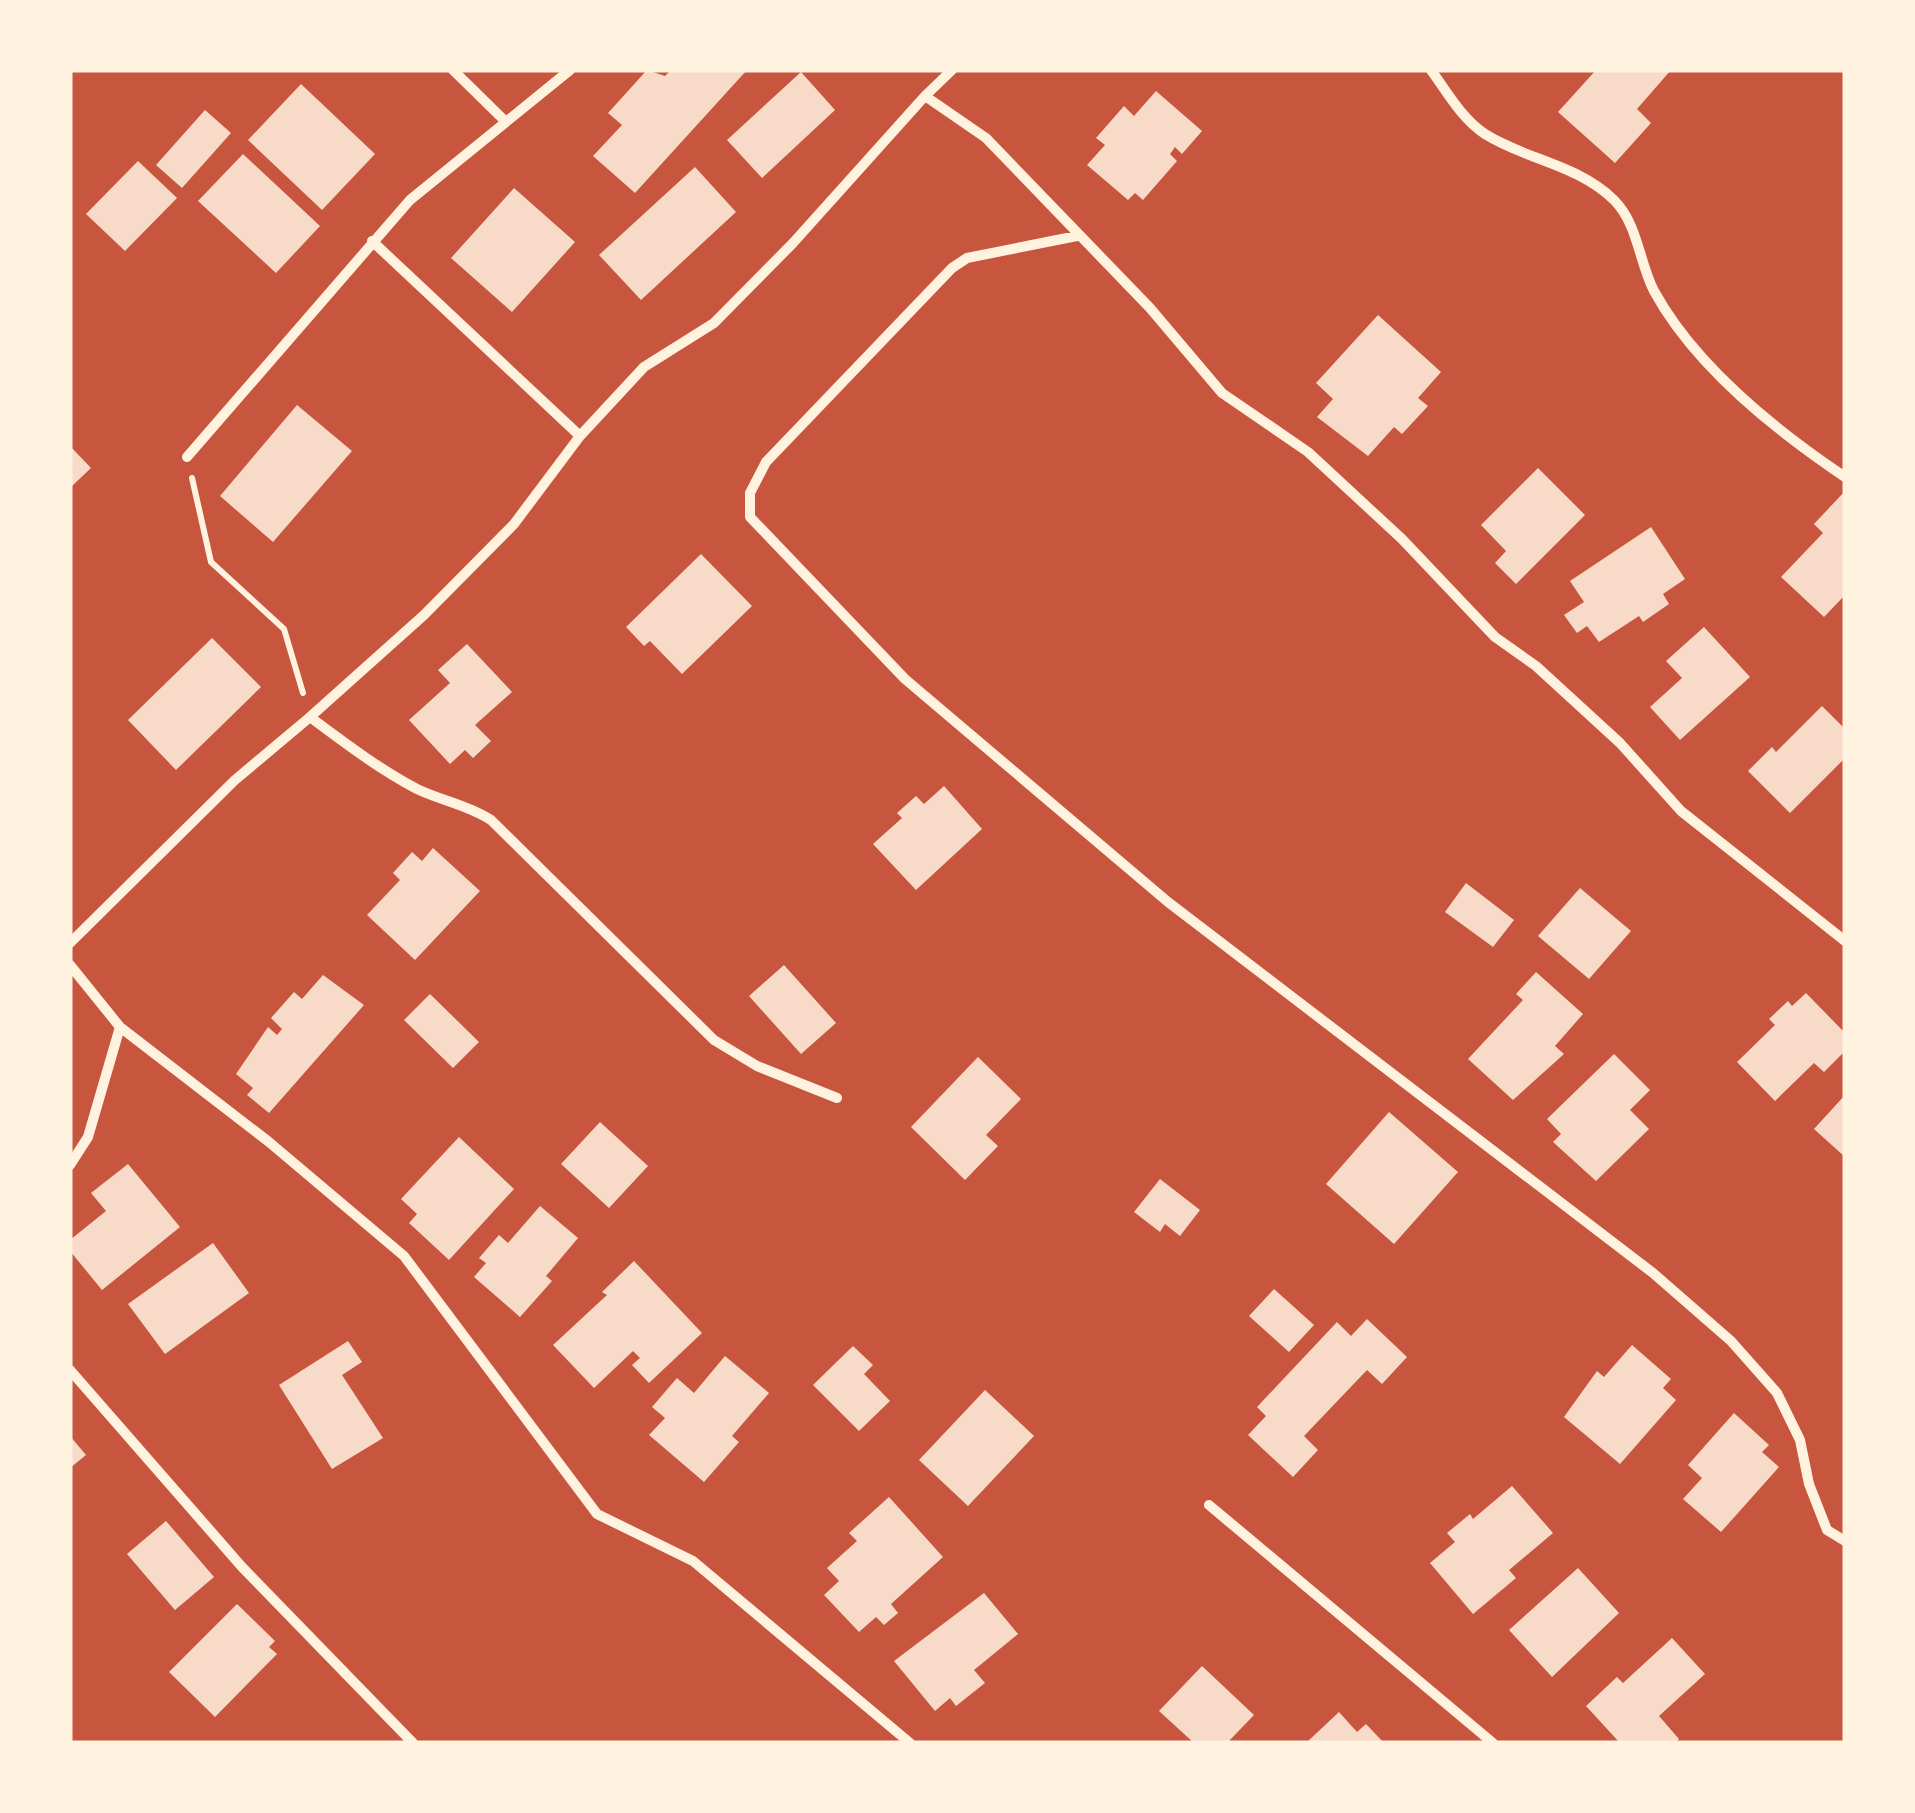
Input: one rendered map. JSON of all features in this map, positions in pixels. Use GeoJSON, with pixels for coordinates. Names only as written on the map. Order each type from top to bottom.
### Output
{"type":"FeatureCollection","features":[{"type":"Feature","properties":{"kind":"street"},"geometry":{"type":"LineString","coordinates":[[453,70],[505,121]]}},
{"type":"Feature","properties":{"kind":"street"},"geometry":{"type":"LineString","coordinates":[[187,457],[410,200],[570,70]]}},
{"type":"Feature","properties":{"kind":"street"},"geometry":{"type":"LineString","coordinates":[[70,942],[235,780],[424,616],[514,524],[580,436],[644,367],[714,323],[952,70]]}},
{"type":"Feature","properties":{"kind":"street"},"geometry":{"type":"LineString","coordinates":[[1431,70],[1464,114],[1484,133],[1561,164],[1615,201],[1633,232],[1654,290],[1692,347],[1733,387],[1845,477]]}},
{"type":"Feature","properties":{"kind":"street"},"geometry":{"type":"LineString","coordinates":[[924,96],[986,138],[1150,308],[1222,392],[1308,452],[1402,540],[1495,637],[1536,666],[1620,743],[1682,811],[1845,941]]}},
{"type":"Feature","properties":{"kind":"street"},"geometry":{"type":"LineString","coordinates":[[1077,236],[968,258],[952,268],[766,462],[750,492],[750,517],[905,679],[1168,902],[1653,1273],[1732,1341],[1776,1393],[1800,1440],[1809,1484],[1826,1530],[1845,1541]]}},
{"type":"Feature","properties":{"kind":"street"},"geometry":{"type":"LineString","coordinates":[[372,240],[580,436]]}},
{"type":"Feature","properties":{"kind":"street"},"geometry":{"type":"LineString","coordinates":[[310,717],[369,762],[422,791],[474,808],[491,820],[714,1040],[757,1066],[836,1098]]}},
{"type":"Feature","properties":{"kind":"street"},"geometry":{"type":"LineString","coordinates":[[70,965],[120,1027],[269,1142],[404,1256],[597,1514],[693,1561],[910,1743]]}},
{"type":"Feature","properties":{"kind":"street"},"geometry":{"type":"LineString","coordinates":[[70,1166],[88,1136],[120,1027]]}},
{"type":"Feature","properties":{"kind":"street"},"geometry":{"type":"LineString","coordinates":[[70,1370],[242,1567],[413,1743]]}},
{"type":"Feature","properties":{"kind":"street"},"geometry":{"type":"LineString","coordinates":[[1209,1505],[1493,1743]]}},
{"type":"Feature","properties":{"kind":"path"},"geometry":{"type":"LineString","coordinates":[[187,457],[210,562],[284,630],[310,717]]}},
{"type":"Feature","properties":{"kind":"building"},"geometry":{"type":"Polygon","coordinates":[[[647,70],[665,76],[671,70],[747,70],[635,193],[593,156],[622,125],[608,113],[647,70]]]}},
{"type":"Feature","properties":{"kind":"building"},"geometry":{"type":"Polygon","coordinates":[[[1596,70],[1671,70],[1637,109],[1651,123],[1615,163],[1558,112],[1596,70]]]}},
{"type":"Feature","properties":{"kind":"building"},"geometry":{"type":"Polygon","coordinates":[[[801,72],[835,110],[762,178],[727,140],[801,72]]]}},
{"type":"Feature","properties":{"kind":"building"},"geometry":{"type":"Polygon","coordinates":[[[301,84],[375,154],[322,210],[248,140],[301,84]]]}},
{"type":"Feature","properties":{"kind":"building"},"geometry":{"type":"Polygon","coordinates":[[[1156,91],[1202,131],[1182,154],[1175,147],[1170,154],[1177,161],[1143,200],[1135,193],[1128,200],[1087,165],[1105,145],[1096,138],[1124,106],[1134,116],[1156,91]]]}},
{"type":"Feature","properties":{"kind":"building"},"geometry":{"type":"Polygon","coordinates":[[[205,110],[231,133],[182,188],[156,165],[205,110]]]}},
{"type":"Feature","properties":{"kind":"building"},"geometry":{"type":"Polygon","coordinates":[[[243,154],[320,226],[276,273],[198,201],[243,154]]]}},
{"type":"Feature","properties":{"kind":"building"},"geometry":{"type":"Polygon","coordinates":[[[138,161],[177,198],[125,251],[86,214],[138,161]]]}},
{"type":"Feature","properties":{"kind":"building"},"geometry":{"type":"Polygon","coordinates":[[[695,167],[736,212],[641,300],[599,255],[695,167]]]}},
{"type":"Feature","properties":{"kind":"building"},"geometry":{"type":"Polygon","coordinates":[[[514,188],[575,242],[512,312],[451,258],[514,188]]]}},
{"type":"Feature","properties":{"kind":"building"},"geometry":{"type":"Polygon","coordinates":[[[1378,315],[1441,372],[1418,398],[1428,406],[1402,434],[1394,427],[1368,456],[1317,417],[1333,399],[1316,383],[1378,315]]]}},
{"type":"Feature","properties":{"kind":"building"},"geometry":{"type":"Polygon","coordinates":[[[297,405],[352,451],[273,542],[220,496],[297,405]]]}},
{"type":"Feature","properties":{"kind":"building"},"geometry":{"type":"Polygon","coordinates":[[[70,446],[91,468],[70,488],[70,446]]]}},
{"type":"Feature","properties":{"kind":"building"},"geometry":{"type":"Polygon","coordinates":[[[1538,468],[1585,515],[1516,584],[1495,563],[1506,551],[1481,525],[1538,468]]]}},
{"type":"Feature","properties":{"kind":"building"},"geometry":{"type":"Polygon","coordinates":[[[1845,491],[1845,595],[1824,617],[1781,577],[1823,533],[1814,524],[1845,491]]]}},
{"type":"Feature","properties":{"kind":"building"},"geometry":{"type":"Polygon","coordinates":[[[1651,527],[1685,579],[1663,594],[1669,604],[1643,622],[1639,616],[1599,642],[1587,626],[1577,633],[1564,615],[1584,602],[1570,581],[1651,527]]]}},
{"type":"Feature","properties":{"kind":"building"},"geometry":{"type":"Polygon","coordinates":[[[701,554],[752,606],[682,674],[650,641],[644,646],[626,627],[701,554]]]}},
{"type":"Feature","properties":{"kind":"building"},"geometry":{"type":"Polygon","coordinates":[[[1704,627],[1750,677],[1680,740],[1650,707],[1682,678],[1666,661],[1704,627]]]}},
{"type":"Feature","properties":{"kind":"building"},"geometry":{"type":"Polygon","coordinates":[[[212,638],[261,687],[176,770],[128,720],[212,638]]]}},
{"type":"Feature","properties":{"kind":"building"},"geometry":{"type":"Polygon","coordinates":[[[467,644],[512,692],[475,725],[491,741],[473,758],[465,750],[450,764],[409,720],[450,683],[438,670],[467,644]]]}},
{"type":"Feature","properties":{"kind":"building"},"geometry":{"type":"Polygon","coordinates":[[[1822,706],[1845,729],[1845,758],[1790,813],[1748,771],[1772,747],[1776,752],[1822,706]]]}},
{"type":"Feature","properties":{"kind":"building"},"geometry":{"type":"Polygon","coordinates":[[[944,786],[982,829],[916,890],[873,844],[902,818],[897,813],[916,796],[924,804],[944,786]]]}},
{"type":"Feature","properties":{"kind":"building"},"geometry":{"type":"Polygon","coordinates":[[[433,848],[480,891],[415,960],[367,915],[400,880],[393,873],[412,852],[422,861],[433,848]]]}},
{"type":"Feature","properties":{"kind":"building"},"geometry":{"type":"Polygon","coordinates":[[[1466,883],[1514,920],[1493,947],[1445,912],[1466,883]]]}},
{"type":"Feature","properties":{"kind":"building"},"geometry":{"type":"Polygon","coordinates":[[[1580,888],[1631,931],[1589,979],[1538,936],[1580,888]]]}},
{"type":"Feature","properties":{"kind":"building"},"geometry":{"type":"Polygon","coordinates":[[[784,965],[836,1023],[801,1054],[749,996],[784,965]]]}},
{"type":"Feature","properties":{"kind":"building"},"geometry":{"type":"Polygon","coordinates":[[[1536,972],[1583,1014],[1555,1046],[1564,1054],[1513,1100],[1468,1059],[1523,1000],[1516,994],[1536,972]]]}},
{"type":"Feature","properties":{"kind":"building"},"geometry":{"type":"Polygon","coordinates":[[[323,975],[364,1005],[269,1113],[247,1095],[253,1088],[236,1074],[268,1027],[277,1035],[282,1029],[271,1018],[294,992],[302,999],[323,975]]]}},
{"type":"Feature","properties":{"kind":"building"},"geometry":{"type":"Polygon","coordinates":[[[1806,993],[1845,1033],[1845,1051],[1824,1072],[1814,1063],[1775,1101],[1737,1062],[1775,1025],[1769,1019],[1788,1001],[1792,1006],[1806,993]]]}},
{"type":"Feature","properties":{"kind":"building"},"geometry":{"type":"Polygon","coordinates":[[[430,994],[479,1042],[453,1068],[404,1020],[430,994]]]}},
{"type":"Feature","properties":{"kind":"building"},"geometry":{"type":"Polygon","coordinates":[[[1614,1054],[1650,1090],[1630,1110],[1649,1129],[1596,1181],[1553,1142],[1561,1134],[1547,1119],[1614,1054]]]}},
{"type":"Feature","properties":{"kind":"building"},"geometry":{"type":"Polygon","coordinates":[[[978,1057],[1021,1099],[986,1135],[998,1146],[965,1180],[911,1127],[978,1057]]]}},
{"type":"Feature","properties":{"kind":"building"},"geometry":{"type":"Polygon","coordinates":[[[1845,1095],[1845,1157],[1814,1129],[1845,1095]]]}},
{"type":"Feature","properties":{"kind":"building"},"geometry":{"type":"Polygon","coordinates":[[[1389,1112],[1458,1172],[1394,1244],[1326,1184],[1389,1112]]]}},
{"type":"Feature","properties":{"kind":"building"},"geometry":{"type":"Polygon","coordinates":[[[600,1122],[648,1166],[609,1208],[561,1164],[600,1122]]]}},
{"type":"Feature","properties":{"kind":"building"},"geometry":{"type":"Polygon","coordinates":[[[459,1137],[514,1189],[449,1260],[409,1223],[417,1214],[401,1199],[459,1137]]]}},
{"type":"Feature","properties":{"kind":"building"},"geometry":{"type":"Polygon","coordinates":[[[128,1164],[180,1227],[102,1290],[70,1251],[70,1240],[106,1211],[91,1193],[128,1164]]]}},
{"type":"Feature","properties":{"kind":"building"},"geometry":{"type":"Polygon","coordinates":[[[1160,1179],[1200,1210],[1180,1236],[1165,1224],[1160,1232],[1134,1212],[1160,1179]]]}},
{"type":"Feature","properties":{"kind":"building"},"geometry":{"type":"Polygon","coordinates":[[[540,1206],[578,1238],[546,1276],[552,1281],[520,1317],[474,1277],[486,1263],[479,1258],[499,1235],[508,1243],[540,1206]]]}},
{"type":"Feature","properties":{"kind":"building"},"geometry":{"type":"Polygon","coordinates":[[[213,1243],[249,1293],[165,1354],[128,1304],[213,1243]]]}},
{"type":"Feature","properties":{"kind":"building"},"geometry":{"type":"Polygon","coordinates":[[[634,1261],[702,1333],[649,1383],[632,1365],[640,1358],[633,1351],[594,1388],[553,1345],[607,1295],[602,1292],[634,1261]]]}},
{"type":"Feature","properties":{"kind":"building"},"geometry":{"type":"Polygon","coordinates":[[[1274,1289],[1314,1325],[1289,1352],[1249,1316],[1274,1289]]]}},
{"type":"Feature","properties":{"kind":"building"},"geometry":{"type":"Polygon","coordinates":[[[1367,1319],[1407,1357],[1382,1384],[1367,1370],[1304,1436],[1318,1450],[1293,1477],[1248,1435],[1266,1416],[1257,1407],[1337,1322],[1351,1336],[1367,1319]]]}},
{"type":"Feature","properties":{"kind":"building"},"geometry":{"type":"Polygon","coordinates":[[[348,1341],[362,1362],[342,1375],[383,1438],[332,1469],[279,1385],[348,1341]]]}},
{"type":"Feature","properties":{"kind":"building"},"geometry":{"type":"Polygon","coordinates":[[[1632,1345],[1671,1379],[1663,1388],[1676,1400],[1620,1464],[1564,1417],[1597,1371],[1604,1377],[1632,1345]]]}},
{"type":"Feature","properties":{"kind":"building"},"geometry":{"type":"Polygon","coordinates":[[[853,1346],[873,1365],[864,1374],[890,1401],[859,1431],[813,1385],[853,1346]]]}},
{"type":"Feature","properties":{"kind":"building"},"geometry":{"type":"Polygon","coordinates":[[[725,1356],[769,1393],[732,1436],[739,1442],[704,1482],[649,1435],[665,1418],[652,1407],[677,1378],[694,1393],[725,1356]]]}},
{"type":"Feature","properties":{"kind":"building"},"geometry":{"type":"Polygon","coordinates":[[[985,1390],[1034,1436],[968,1506],[919,1460],[985,1390]]]}},
{"type":"Feature","properties":{"kind":"building"},"geometry":{"type":"Polygon","coordinates":[[[1734,1413],[1769,1445],[1762,1452],[1779,1467],[1721,1532],[1683,1499],[1702,1478],[1688,1465],[1734,1413]]]}},
{"type":"Feature","properties":{"kind":"building"},"geometry":{"type":"Polygon","coordinates":[[[70,1436],[86,1455],[70,1468],[70,1436]]]}},
{"type":"Feature","properties":{"kind":"building"},"geometry":{"type":"Polygon","coordinates":[[[1512,1486],[1553,1533],[1509,1570],[1516,1578],[1473,1614],[1430,1563],[1455,1542],[1447,1533],[1470,1514],[1473,1519],[1512,1486]]]}},
{"type":"Feature","properties":{"kind":"building"},"geometry":{"type":"Polygon","coordinates":[[[889,1497],[943,1557],[891,1604],[898,1613],[884,1625],[876,1617],[859,1632],[824,1595],[839,1581],[827,1568],[857,1541],[849,1533],[889,1497]]]}},
{"type":"Feature","properties":{"kind":"building"},"geometry":{"type":"Polygon","coordinates":[[[166,1521],[214,1577],[175,1610],[127,1554],[166,1521]]]}},
{"type":"Feature","properties":{"kind":"building"},"geometry":{"type":"Polygon","coordinates":[[[1578,1568],[1619,1613],[1552,1677],[1509,1630],[1578,1568]]]}},
{"type":"Feature","properties":{"kind":"building"},"geometry":{"type":"Polygon","coordinates":[[[984,1593],[1018,1634],[974,1670],[985,1683],[956,1706],[950,1698],[935,1711],[894,1661],[984,1593]]]}},
{"type":"Feature","properties":{"kind":"building"},"geometry":{"type":"Polygon","coordinates":[[[237,1604],[275,1641],[269,1647],[277,1654],[215,1717],[169,1672],[237,1604]]]}},
{"type":"Feature","properties":{"kind":"building"},"geometry":{"type":"Polygon","coordinates":[[[1672,1638],[1705,1674],[1659,1716],[1679,1739],[1675,1743],[1620,1743],[1586,1706],[1617,1677],[1623,1683],[1672,1638]]]}},
{"type":"Feature","properties":{"kind":"building"},"geometry":{"type":"Polygon","coordinates":[[[1202,1666],[1254,1715],[1227,1743],[1194,1743],[1159,1711],[1202,1666]]]}},
{"type":"Feature","properties":{"kind":"building"},"geometry":{"type":"Polygon","coordinates":[[[1339,1712],[1357,1732],[1366,1724],[1384,1743],[1306,1743],[1339,1712]]]}}]}
